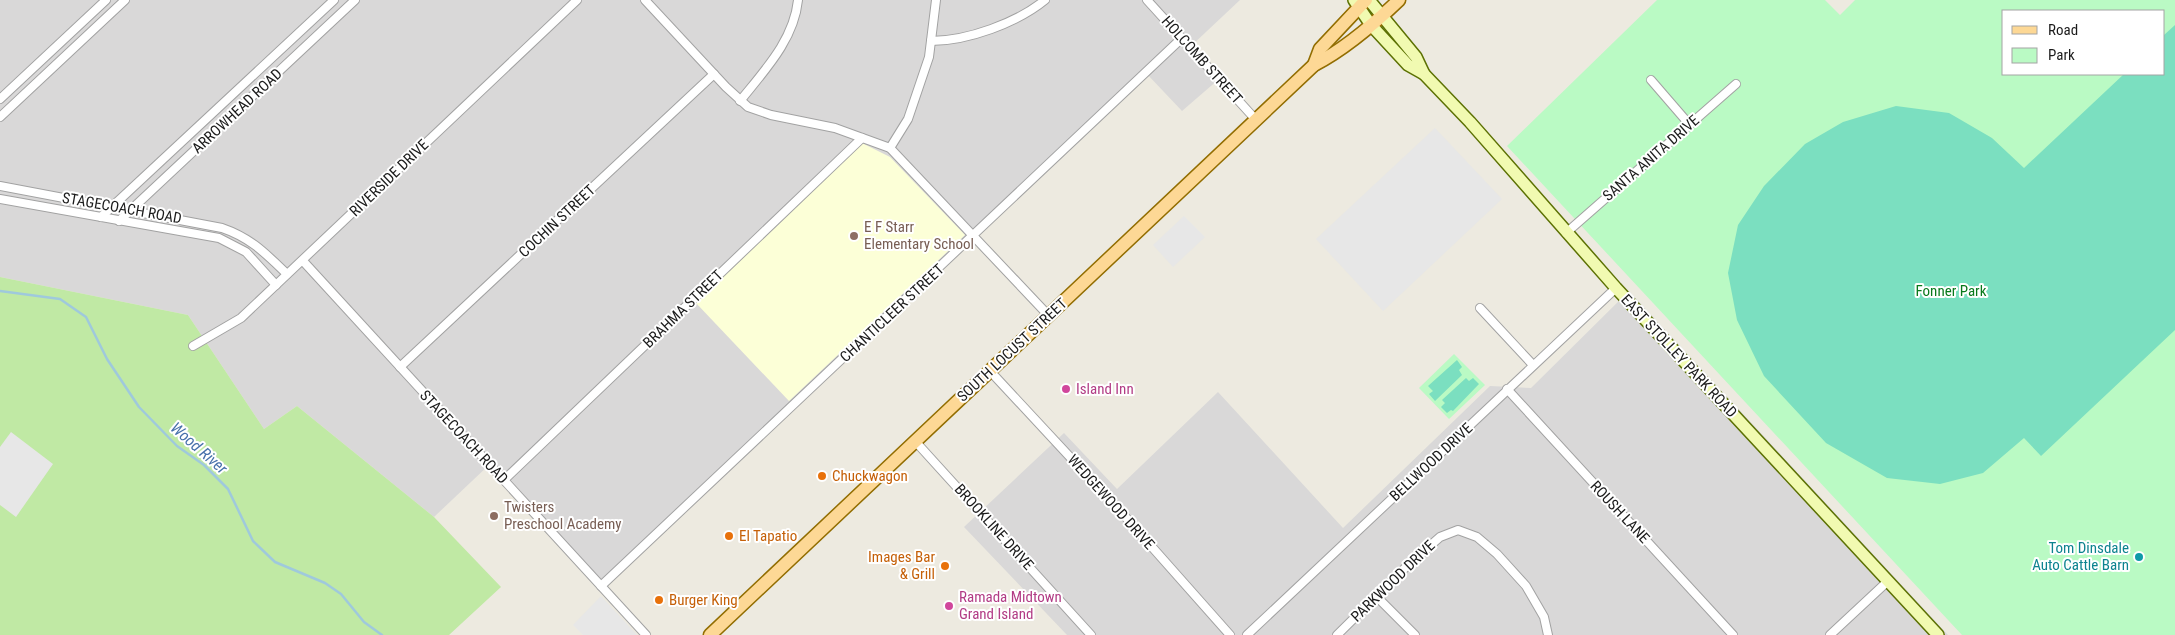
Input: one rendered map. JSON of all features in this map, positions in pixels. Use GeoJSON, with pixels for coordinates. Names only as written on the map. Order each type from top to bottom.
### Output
{"type":"FeatureCollection","features":[{"type":"Feature","properties":{"kind":"main road","name":"SOUTH LOCUST STREET"},"geometry":{"type":"LineString","coordinates":[[710,635],[1257,121],[1314,65],[1329,57],[1371,25],[1399,0]]}},
{"type":"Feature","properties":{"kind":"main road","name":"SOUTH LOCUST STREET"},"geometry":{"type":"LineString","coordinates":[[1314,65],[1320,48],[1362,2]]}},
{"type":"Feature","properties":{"kind":"street"},"geometry":{"type":"LineString","coordinates":[[0,99],[106,0]]}},
{"type":"Feature","properties":{"kind":"street"},"geometry":{"type":"LineString","coordinates":[[0,117],[125,0]]}},
{"type":"Feature","properties":{"kind":"street","name":"ARROWHEAD ROAD"},"geometry":{"type":"LineString","coordinates":[[101,217],[334,0]]}},
{"type":"Feature","properties":{"kind":"street","name":"ARROWHEAD ROAD"},"geometry":{"type":"LineString","coordinates":[[119,221],[355,0]]}},
{"type":"Feature","properties":{"kind":"street","name":"RIVERSIDE DRIVE"},"geometry":{"type":"LineString","coordinates":[[193,346],[241,318],[576,0]]}},
{"type":"Feature","properties":{"kind":"street"},"geometry":{"type":"LineString","coordinates":[[645,0],[714,74],[748,107],[771,115],[835,128],[890,148],[1049,316]]}},
{"type":"Feature","properties":{"kind":"street"},"geometry":{"type":"LineString","coordinates":[[740,100],[777,54],[789,31],[798,0]]}},
{"type":"Feature","properties":{"kind":"street"},"geometry":{"type":"LineString","coordinates":[[890,148],[908,119],[929,57],[936,0]]}},
{"type":"Feature","properties":{"kind":"street"},"geometry":{"type":"LineString","coordinates":[[931,41],[942,41],[972,35],[1010,22],[1045,0]]}},
{"type":"Feature","properties":{"kind":"street","name":"HOLCOMB STREET"},"geometry":{"type":"LineString","coordinates":[[1147,0],[1257,121]]}},
{"type":"Feature","properties":{"kind":"street","name":"EAST STOLLEY PARK ROAD"},"geometry":{"type":"LineString","coordinates":[[1362,2],[1382,16],[1416,56],[1424,74]]}},
{"type":"Feature","properties":{"kind":"street","name":"EAST STOLLEY PARK ROAD"},"geometry":{"type":"LineString","coordinates":[[1362,2],[1371,25],[1408,65],[1424,74],[1470,122],[1616,288],[1938,635]]}},
{"type":"Feature","properties":{"kind":"street","name":"CHANTICLEER STREET"},"geometry":{"type":"LineString","coordinates":[[602,586],[1182,38]]}},
{"type":"Feature","properties":{"kind":"street","name":"COCHIN STREET"},"geometry":{"type":"LineString","coordinates":[[400,367],[714,74]]}},
{"type":"Feature","properties":{"kind":"street"},"geometry":{"type":"LineString","coordinates":[[1651,80],[1690,124]]}},
{"type":"Feature","properties":{"kind":"street","name":"SANTA ANITA DRIVE"},"geometry":{"type":"LineString","coordinates":[[1566,233],[1736,84]]}},
{"type":"Feature","properties":{"kind":"street","name":"BRAHMA STREET"},"geometry":{"type":"LineString","coordinates":[[504,480],[862,138]]}},
{"type":"Feature","properties":{"kind":"street","name":"STAGECOACH ROAD"},"geometry":{"type":"LineString","coordinates":[[0,186],[204,223],[240,234],[254,243],[287,274]]}},
{"type":"Feature","properties":{"kind":"street","name":"STAGECOACH ROAD"},"geometry":{"type":"LineString","coordinates":[[0,199],[219,238],[246,252],[276,285]]}},
{"type":"Feature","properties":{"kind":"street","name":"STAGECOACH ROAD"},"geometry":{"type":"LineString","coordinates":[[303,261],[646,635]]}},
{"type":"Feature","properties":{"kind":"street","name":"BELLWOOD DRIVE"},"geometry":{"type":"LineString","coordinates":[[1247,635],[1616,288]]}},
{"type":"Feature","properties":{"kind":"street"},"geometry":{"type":"LineString","coordinates":[[1480,308],[1533,365]]}},
{"type":"Feature","properties":{"kind":"street","name":"WEDGEWOOD DRIVE"},"geometry":{"type":"LineString","coordinates":[[990,371],[1121,512],[1230,635]]}},
{"type":"Feature","properties":{"kind":"street","name":"ROUSH LANE"},"geometry":{"type":"LineString","coordinates":[[1507,389],[1733,635]]}},
{"type":"Feature","properties":{"kind":"street","name":"BROOKLINE DRIVE"},"geometry":{"type":"LineString","coordinates":[[915,441],[1091,635]]}},
{"type":"Feature","properties":{"kind":"street","name":"PARKWOOD DRIVE"},"geometry":{"type":"LineString","coordinates":[[1337,635],[1440,537],[1458,530],[1477,537],[1497,554],[1526,586],[1544,617],[1548,635]]}},
{"type":"Feature","properties":{"kind":"street"},"geometry":{"type":"LineString","coordinates":[[1830,635],[1888,581]]}},
{"type":"Feature","properties":{"kind":"street"},"geometry":{"type":"LineString","coordinates":[[1377,597],[1415,635]]}},
{"type":"Feature","properties":{"kind":"shaded area"},"geometry":{"type":"Polygon","coordinates":[[[0,0],[1240,0],[1190,47],[1219,79],[1182,111],[1146,73],[601,586],[490,464],[434,517],[297,406],[264,429],[188,315],[0,277],[0,0]]]}},
{"type":"Feature","properties":{"kind":"shaded area"},"geometry":{"type":"Polygon","coordinates":[[[1435,128],[1502,199],[1383,311],[1316,239],[1435,128]]]}},
{"type":"Feature","properties":{"kind":"shaded area"},"geometry":{"type":"Polygon","coordinates":[[[862,143],[890,157],[965,235],[789,401],[696,303],[862,143]]]}},
{"type":"Feature","properties":{"kind":"shaded area"},"geometry":{"type":"Polygon","coordinates":[[[1184,216],[1205,237],[1173,267],[1153,245],[1184,216]]]}},
{"type":"Feature","properties":{"kind":"shaded area"},"geometry":{"type":"Polygon","coordinates":[[[1629,291],[1948,635],[1067,635],[964,527],[1064,433],[1117,489],[1218,392],[1343,528],[1490,386],[1531,388],[1629,291]]]}},
{"type":"Feature","properties":{"kind":"shaded area"},"geometry":{"type":"Polygon","coordinates":[[[11,432],[53,464],[16,517],[0,505],[0,447],[11,432]]]}},
{"type":"Feature","properties":{"kind":"shaded area"},"geometry":{"type":"Polygon","coordinates":[[[601,596],[637,635],[583,635],[573,625],[601,596]]]}},
{"type":"Feature","properties":{"kind":"green space","name":"Fonner Park"},"geometry":{"type":"Polygon","coordinates":[[[1657,0],[1825,0],[1840,15],[1855,0],[2175,0],[2175,635],[1962,635],[1507,146],[1657,0]]]}},
{"type":"Feature","properties":{"kind":"green space"},"geometry":{"type":"Polygon","coordinates":[[[2175,25],[2175,330],[2041,456],[2024,438],[1983,473],[1940,484],[1887,478],[1826,443],[1764,376],[1737,320],[1728,273],[1738,225],[1764,186],[1805,144],[1843,122],[1896,106],[1949,113],[1992,138],[2024,168],[2123,75],[2165,75],[2165,34],[2175,25]]]}},
{"type":"Feature","properties":{"kind":"green space"},"geometry":{"type":"Polygon","coordinates":[[[0,277],[188,315],[264,429],[297,406],[434,517],[501,587],[449,635],[0,635],[0,277]]]}},
{"type":"Feature","properties":{"kind":"green space"},"geometry":{"type":"Polygon","coordinates":[[[1454,354],[1485,385],[1449,419],[1419,388],[1454,354]]]}},
{"type":"Feature","properties":{"kind":"green space"},"geometry":{"type":"Polygon","coordinates":[[[1457,360],[1462,367],[1459,370],[1462,375],[1435,401],[1429,394],[1433,391],[1428,386],[1457,360]]]}},
{"type":"Feature","properties":{"kind":"green space"},"geometry":{"type":"Polygon","coordinates":[[[1466,378],[1469,381],[1473,378],[1479,384],[1453,411],[1451,410],[1447,413],[1441,407],[1445,403],[1442,400],[1466,378]]]}},
{"type":"Feature","properties":{"kind":"waterway","name":"Wood River"},"geometry":{"type":"LineString","coordinates":[[0,291],[60,299],[86,317],[107,359],[139,407],[177,446],[204,465],[228,489],[253,541],[275,562],[325,583],[341,594],[364,622],[382,635]]}},
{"type":"Feature","properties":{"kind":"place","name":"E F Starr Elementary School"},"geometry":{"type":"Point","coordinates":[854,236]}},
{"type":"Feature","properties":{"kind":"place","name":"Island Inn"},"geometry":{"type":"Point","coordinates":[1066,389]}},
{"type":"Feature","properties":{"kind":"place","name":"Chuckwagon"},"geometry":{"type":"Point","coordinates":[822,476]}},
{"type":"Feature","properties":{"kind":"place","name":"Twisters Preschool Academy"},"geometry":{"type":"Point","coordinates":[494,516]}},
{"type":"Feature","properties":{"kind":"place","name":"El Tapatio"},"geometry":{"type":"Point","coordinates":[729,536]}},
{"type":"Feature","properties":{"kind":"place","name":"Tom Dinsdale Auto Cattle Barn"},"geometry":{"type":"Point","coordinates":[2139,557]}},
{"type":"Feature","properties":{"kind":"place","name":"Images Bar & Grill"},"geometry":{"type":"Point","coordinates":[945,566]}},
{"type":"Feature","properties":{"kind":"place","name":"Burger King"},"geometry":{"type":"Point","coordinates":[659,600]}},
{"type":"Feature","properties":{"kind":"place","name":"Ramada Midtown Grand Island"},"geometry":{"type":"Point","coordinates":[949,606]}}]}
